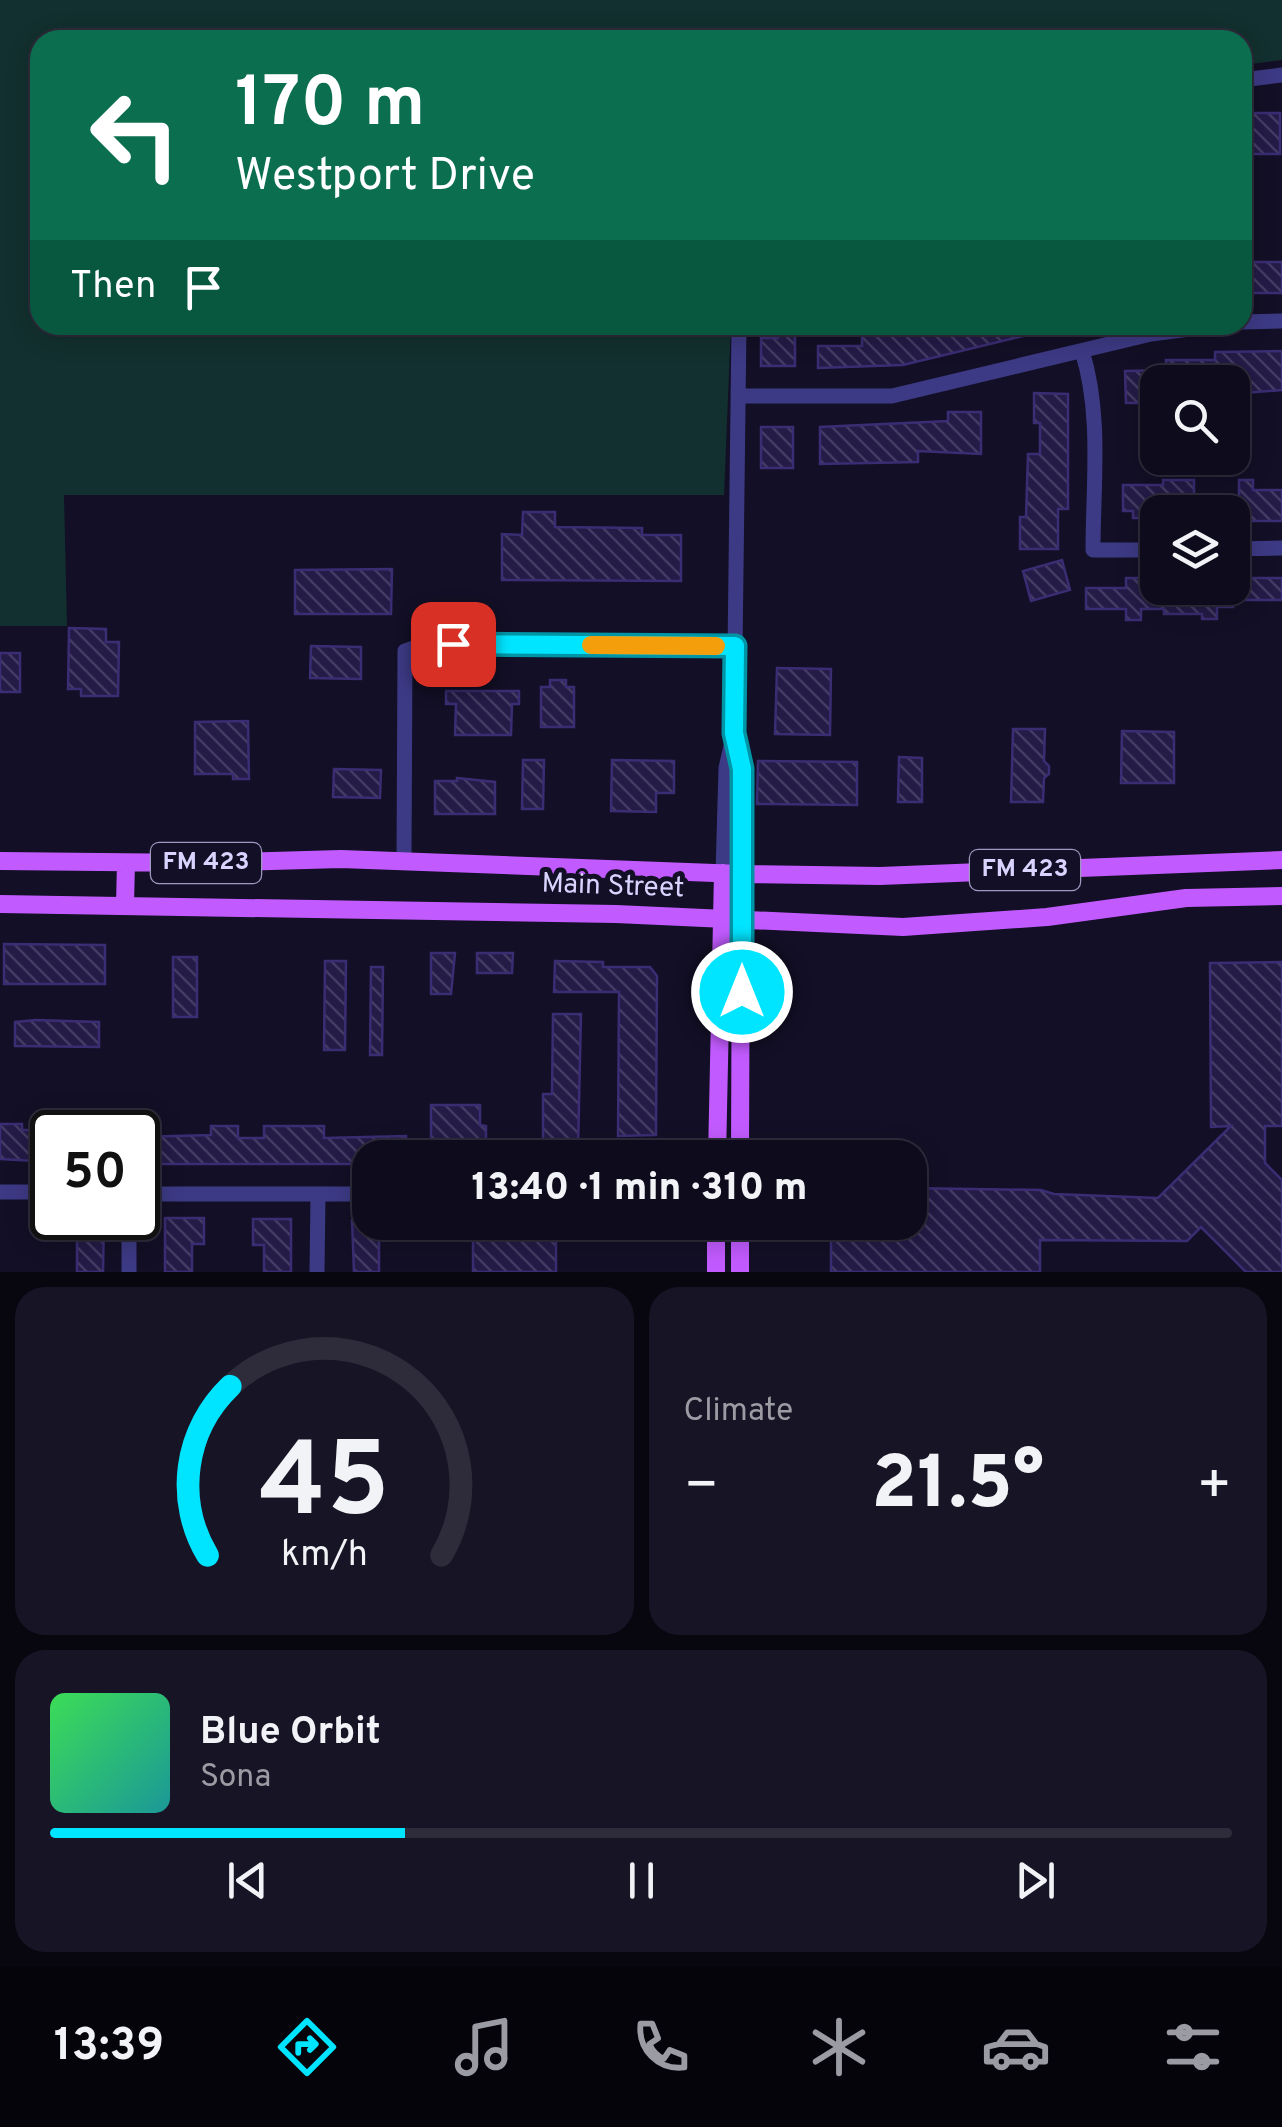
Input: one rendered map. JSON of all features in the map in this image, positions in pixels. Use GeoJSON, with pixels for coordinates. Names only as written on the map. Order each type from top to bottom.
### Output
{"type":"FeatureCollection","features":[{"type":"Feature","properties":{"kind":"main road","name":"Main Street"},"geometry":{"type":"LineString","coordinates":[[0,861],[404,861],[732,874],[899,875],[1282,860]]}},
{"type":"Feature","properties":{"kind":"main road"},"geometry":{"type":"LineString","coordinates":[[124,904],[126,862]]}},
{"type":"Feature","properties":{"kind":"main road"},"geometry":{"type":"LineString","coordinates":[[1181,864],[1186,898]]}},
{"type":"Feature","properties":{"kind":"main road"},"geometry":{"type":"LineString","coordinates":[[717,1140],[722,918],[732,874]]}},
{"type":"Feature","properties":{"kind":"main road"},"geometry":{"type":"LineString","coordinates":[[732,874],[742,920],[740,1140]]}},
{"type":"Feature","properties":{"kind":"main road","name":"Main Street"},"geometry":{"type":"LineString","coordinates":[[0,904],[722,918],[903,927],[1047,917],[1186,898],[1282,896]]}},
{"type":"Feature","properties":{"kind":"main road"},"geometry":{"type":"LineString","coordinates":[[716,1240],[716,1272]]}},
{"type":"Feature","properties":{"kind":"main road"},"geometry":{"type":"LineString","coordinates":[[740,1240],[740,1272]]}},
{"type":"Feature","properties":{"kind":"street"},"geometry":{"type":"LineString","coordinates":[[1252,79],[1282,75]]}},
{"type":"Feature","properties":{"kind":"street"},"geometry":{"type":"LineString","coordinates":[[1252,322],[1282,321]]}},
{"type":"Feature","properties":{"kind":"street"},"geometry":{"type":"LineString","coordinates":[[732,874],[742,769],[734,733],[740,335]]}},
{"type":"Feature","properties":{"kind":"street"},"geometry":{"type":"LineString","coordinates":[[739,396],[892,396],[1147,335]]}},
{"type":"Feature","properties":{"kind":"street"},"geometry":{"type":"LineString","coordinates":[[1082,351],[1094,406],[1093,550],[1140,550]]}},
{"type":"Feature","properties":{"kind":"street"},"geometry":{"type":"LineString","coordinates":[[1250,549],[1282,548]]}},
{"type":"Feature","properties":{"kind":"street"},"geometry":{"type":"LineString","coordinates":[[404,861],[405,651],[424,644],[735,646]]}},
{"type":"Feature","properties":{"kind":"street"},"geometry":{"type":"LineString","coordinates":[[0,1192],[30,1192]]}},
{"type":"Feature","properties":{"kind":"street"},"geometry":{"type":"LineString","coordinates":[[160,1194],[352,1194]]}},
{"type":"Feature","properties":{"kind":"street"},"geometry":{"type":"LineString","coordinates":[[317,1272],[318,1194]]}},
{"type":"Feature","properties":{"kind":"street"},"geometry":{"type":"LineString","coordinates":[[128,1272],[129,1240]]}},
{"type":"Feature","properties":{"kind":"green space"},"geometry":{"type":"Polygon","coordinates":[[[0,0],[1282,0],[1282,60],[1252,64],[1252,30],[30,30],[30,335],[731,335],[724,495],[64,495],[67,626],[0,626],[0,0]]]}},
{"type":"Feature","properties":{"kind":"building"},"geometry":{"type":"Polygon","coordinates":[[[1252,113],[1280,113],[1280,154],[1252,154],[1252,113]]]}},
{"type":"Feature","properties":{"kind":"building"},"geometry":{"type":"Polygon","coordinates":[[[1252,262],[1282,262],[1282,293],[1252,293],[1252,262]]]}},
{"type":"Feature","properties":{"kind":"building"},"geometry":{"type":"Polygon","coordinates":[[[795,335],[795,366],[761,366],[761,338],[795,335]]]}},
{"type":"Feature","properties":{"kind":"building"},"geometry":{"type":"Polygon","coordinates":[[[862,335],[1027,335],[903,365],[818,368],[818,346],[862,346],[862,335]]]}},
{"type":"Feature","properties":{"kind":"building"},"geometry":{"type":"Polygon","coordinates":[[[1282,351],[1282,390],[1250,393],[1250,365],[1166,365],[1166,360],[1215,360],[1215,352],[1282,351]]]}},
{"type":"Feature","properties":{"kind":"building"},"geometry":{"type":"Polygon","coordinates":[[[1125,371],[1140,371],[1140,403],[1126,403],[1125,371]]]}},
{"type":"Feature","properties":{"kind":"building"},"geometry":{"type":"Polygon","coordinates":[[[1034,393],[1068,394],[1068,509],[1058,509],[1058,549],[1020,549],[1020,517],[1026,517],[1028,454],[1040,454],[1040,423],[1034,423],[1034,393]]]}},
{"type":"Feature","properties":{"kind":"building"},"geometry":{"type":"Polygon","coordinates":[[[948,412],[981,412],[981,454],[918,451],[918,462],[820,464],[820,427],[948,421],[948,412]]]}},
{"type":"Feature","properties":{"kind":"building"},"geometry":{"type":"Polygon","coordinates":[[[761,427],[793,427],[793,468],[761,468],[761,427]]]}},
{"type":"Feature","properties":{"kind":"building"},"geometry":{"type":"Polygon","coordinates":[[[1163,480],[1194,480],[1194,495],[1140,495],[1140,518],[1133,518],[1133,511],[1123,511],[1123,485],[1163,485],[1163,480]]]}},
{"type":"Feature","properties":{"kind":"building"},"geometry":{"type":"Polygon","coordinates":[[[1239,480],[1253,480],[1253,490],[1282,490],[1282,521],[1250,521],[1250,495],[1239,495],[1239,480]]]}},
{"type":"Feature","properties":{"kind":"building"},"geometry":{"type":"Polygon","coordinates":[[[523,512],[555,512],[555,527],[642,528],[642,535],[681,535],[681,581],[502,580],[502,534],[522,535],[523,512]]]}},
{"type":"Feature","properties":{"kind":"building"},"geometry":{"type":"Polygon","coordinates":[[[1062,560],[1070,590],[1031,601],[1023,571],[1062,560]]]}},
{"type":"Feature","properties":{"kind":"building"},"geometry":{"type":"Polygon","coordinates":[[[392,569],[391,614],[295,614],[295,570],[392,569]]]}},
{"type":"Feature","properties":{"kind":"building"},"geometry":{"type":"Polygon","coordinates":[[[1126,578],[1140,578],[1140,605],[1233,607],[1217,607],[1217,619],[1202,619],[1202,614],[1164,614],[1164,609],[1141,609],[1141,620],[1126,620],[1126,609],[1086,609],[1086,588],[1126,588],[1126,578]]]}},
{"type":"Feature","properties":{"kind":"building"},"geometry":{"type":"Polygon","coordinates":[[[1250,578],[1282,578],[1282,600],[1250,600],[1250,578]]]}},
{"type":"Feature","properties":{"kind":"building"},"geometry":{"type":"Polygon","coordinates":[[[69,628],[106,629],[106,642],[119,642],[118,696],[81,696],[81,689],[68,689],[69,628]]]}},
{"type":"Feature","properties":{"kind":"building"},"geometry":{"type":"Polygon","coordinates":[[[311,646],[361,647],[361,679],[310,678],[311,646]]]}},
{"type":"Feature","properties":{"kind":"building"},"geometry":{"type":"Polygon","coordinates":[[[0,653],[20,653],[20,692],[0,692],[0,653]]]}},
{"type":"Feature","properties":{"kind":"building"},"geometry":{"type":"Polygon","coordinates":[[[777,668],[831,669],[830,735],[775,734],[777,668]]]}},
{"type":"Feature","properties":{"kind":"building"},"geometry":{"type":"Polygon","coordinates":[[[550,680],[566,680],[566,687],[574,687],[574,727],[541,727],[541,687],[550,687],[550,680]]]}},
{"type":"Feature","properties":{"kind":"building"},"geometry":{"type":"Polygon","coordinates":[[[446,691],[519,691],[519,704],[512,704],[511,735],[455,735],[456,704],[446,704],[446,691]]]}},
{"type":"Feature","properties":{"kind":"building"},"geometry":{"type":"Polygon","coordinates":[[[248,721],[249,779],[233,779],[233,774],[195,774],[195,722],[248,721]]]}},
{"type":"Feature","properties":{"kind":"building"},"geometry":{"type":"Polygon","coordinates":[[[1013,729],[1045,729],[1044,761],[1049,774],[1044,778],[1043,802],[1011,802],[1013,729]]]}},
{"type":"Feature","properties":{"kind":"building"},"geometry":{"type":"Polygon","coordinates":[[[1122,731],[1174,732],[1174,783],[1121,783],[1122,731]]]}},
{"type":"Feature","properties":{"kind":"building"},"geometry":{"type":"Polygon","coordinates":[[[899,757],[922,758],[922,802],[898,802],[899,757]]]}},
{"type":"Feature","properties":{"kind":"building"},"geometry":{"type":"Polygon","coordinates":[[[523,760],[544,760],[543,809],[522,809],[523,760]]]}},
{"type":"Feature","properties":{"kind":"building"},"geometry":{"type":"Polygon","coordinates":[[[612,760],[674,761],[674,793],[656,793],[656,812],[611,811],[612,760]]]}},
{"type":"Feature","properties":{"kind":"building"},"geometry":{"type":"Polygon","coordinates":[[[758,761],[857,762],[857,805],[757,804],[758,761]]]}},
{"type":"Feature","properties":{"kind":"building"},"geometry":{"type":"Polygon","coordinates":[[[334,769],[381,770],[380,798],[333,797],[334,769]]]}},
{"type":"Feature","properties":{"kind":"building"},"geometry":{"type":"Polygon","coordinates":[[[457,778],[495,782],[495,814],[435,814],[435,781],[457,778]]]}},
{"type":"Feature","properties":{"kind":"building"},"geometry":{"type":"Polygon","coordinates":[[[4,944],[105,945],[105,984],[4,984],[4,944]]]}},
{"type":"Feature","properties":{"kind":"building"},"geometry":{"type":"Polygon","coordinates":[[[431,953],[455,953],[451,994],[431,994],[431,953]]]}},
{"type":"Feature","properties":{"kind":"building"},"geometry":{"type":"Polygon","coordinates":[[[477,953],[513,953],[512,973],[477,973],[477,953]]]}},
{"type":"Feature","properties":{"kind":"building"},"geometry":{"type":"Polygon","coordinates":[[[173,957],[197,957],[197,1017],[173,1017],[173,957]]]}},
{"type":"Feature","properties":{"kind":"building"},"geometry":{"type":"Polygon","coordinates":[[[325,961],[346,961],[345,1050],[324,1050],[325,961]]]}},
{"type":"Feature","properties":{"kind":"building"},"geometry":{"type":"Polygon","coordinates":[[[555,961],[650,967],[657,976],[656,1135],[618,1136],[619,992],[554,992],[555,961]]]}},
{"type":"Feature","properties":{"kind":"building"},"geometry":{"type":"Polygon","coordinates":[[[1282,962],[1282,1126],[1265,1126],[1265,1163],[1282,1180],[1282,1272],[1246,1272],[1201,1227],[1187,1241],[1040,1240],[1040,1272],[831,1272],[831,1240],[927,1240],[927,1188],[1041,1190],[1054,1194],[1158,1198],[1231,1126],[1211,1127],[1210,963],[1282,962]]]}},
{"type":"Feature","properties":{"kind":"building"},"geometry":{"type":"Polygon","coordinates":[[[371,967],[383,967],[382,1055],[370,1055],[371,967]]]}},
{"type":"Feature","properties":{"kind":"building"},"geometry":{"type":"Polygon","coordinates":[[[553,1014],[581,1014],[578,1140],[543,1140],[543,1094],[552,1094],[553,1014]]]}},
{"type":"Feature","properties":{"kind":"building"},"geometry":{"type":"Polygon","coordinates":[[[15,1022],[99,1022],[99,1047],[15,1046],[15,1022]]]}},
{"type":"Feature","properties":{"kind":"building"},"geometry":{"type":"Polygon","coordinates":[[[431,1105],[480,1105],[480,1125],[486,1126],[486,1140],[431,1140],[431,1105]]]}},
{"type":"Feature","properties":{"kind":"building"},"geometry":{"type":"Polygon","coordinates":[[[0,1124],[22,1124],[22,1130],[30,1130],[30,1161],[0,1159],[0,1124]]]}},
{"type":"Feature","properties":{"kind":"building"},"geometry":{"type":"Polygon","coordinates":[[[211,1126],[238,1126],[238,1138],[264,1138],[264,1126],[324,1126],[324,1138],[406,1136],[406,1140],[352,1140],[352,1164],[160,1164],[160,1136],[211,1135],[211,1126]]]}},
{"type":"Feature","properties":{"kind":"building"},"geometry":{"type":"Polygon","coordinates":[[[165,1218],[204,1218],[204,1244],[192,1244],[192,1272],[165,1272],[165,1218]]]}},
{"type":"Feature","properties":{"kind":"building"},"geometry":{"type":"Polygon","coordinates":[[[253,1219],[291,1219],[291,1272],[264,1272],[264,1245],[253,1245],[253,1219]]]}},
{"type":"Feature","properties":{"kind":"building"},"geometry":{"type":"Polygon","coordinates":[[[77,1240],[104,1240],[103,1272],[77,1272],[77,1240]]]}},
{"type":"Feature","properties":{"kind":"building"},"geometry":{"type":"Polygon","coordinates":[[[353,1240],[379,1240],[379,1272],[354,1272],[353,1240]]]}},
{"type":"Feature","properties":{"kind":"building"},"geometry":{"type":"Polygon","coordinates":[[[473,1240],[556,1240],[556,1272],[473,1272],[473,1240]]]}},
{"type":"Feature","properties":{"kind":"slow traffic"},"geometry":{"type":"LineString","coordinates":[[591,645],[716,646]]}},
{"type":"Feature","properties":{"kind":"route"},"geometry":{"type":"LineString","coordinates":[[453,644],[735,646],[734,733],[742,769],[742,992]]}}]}
